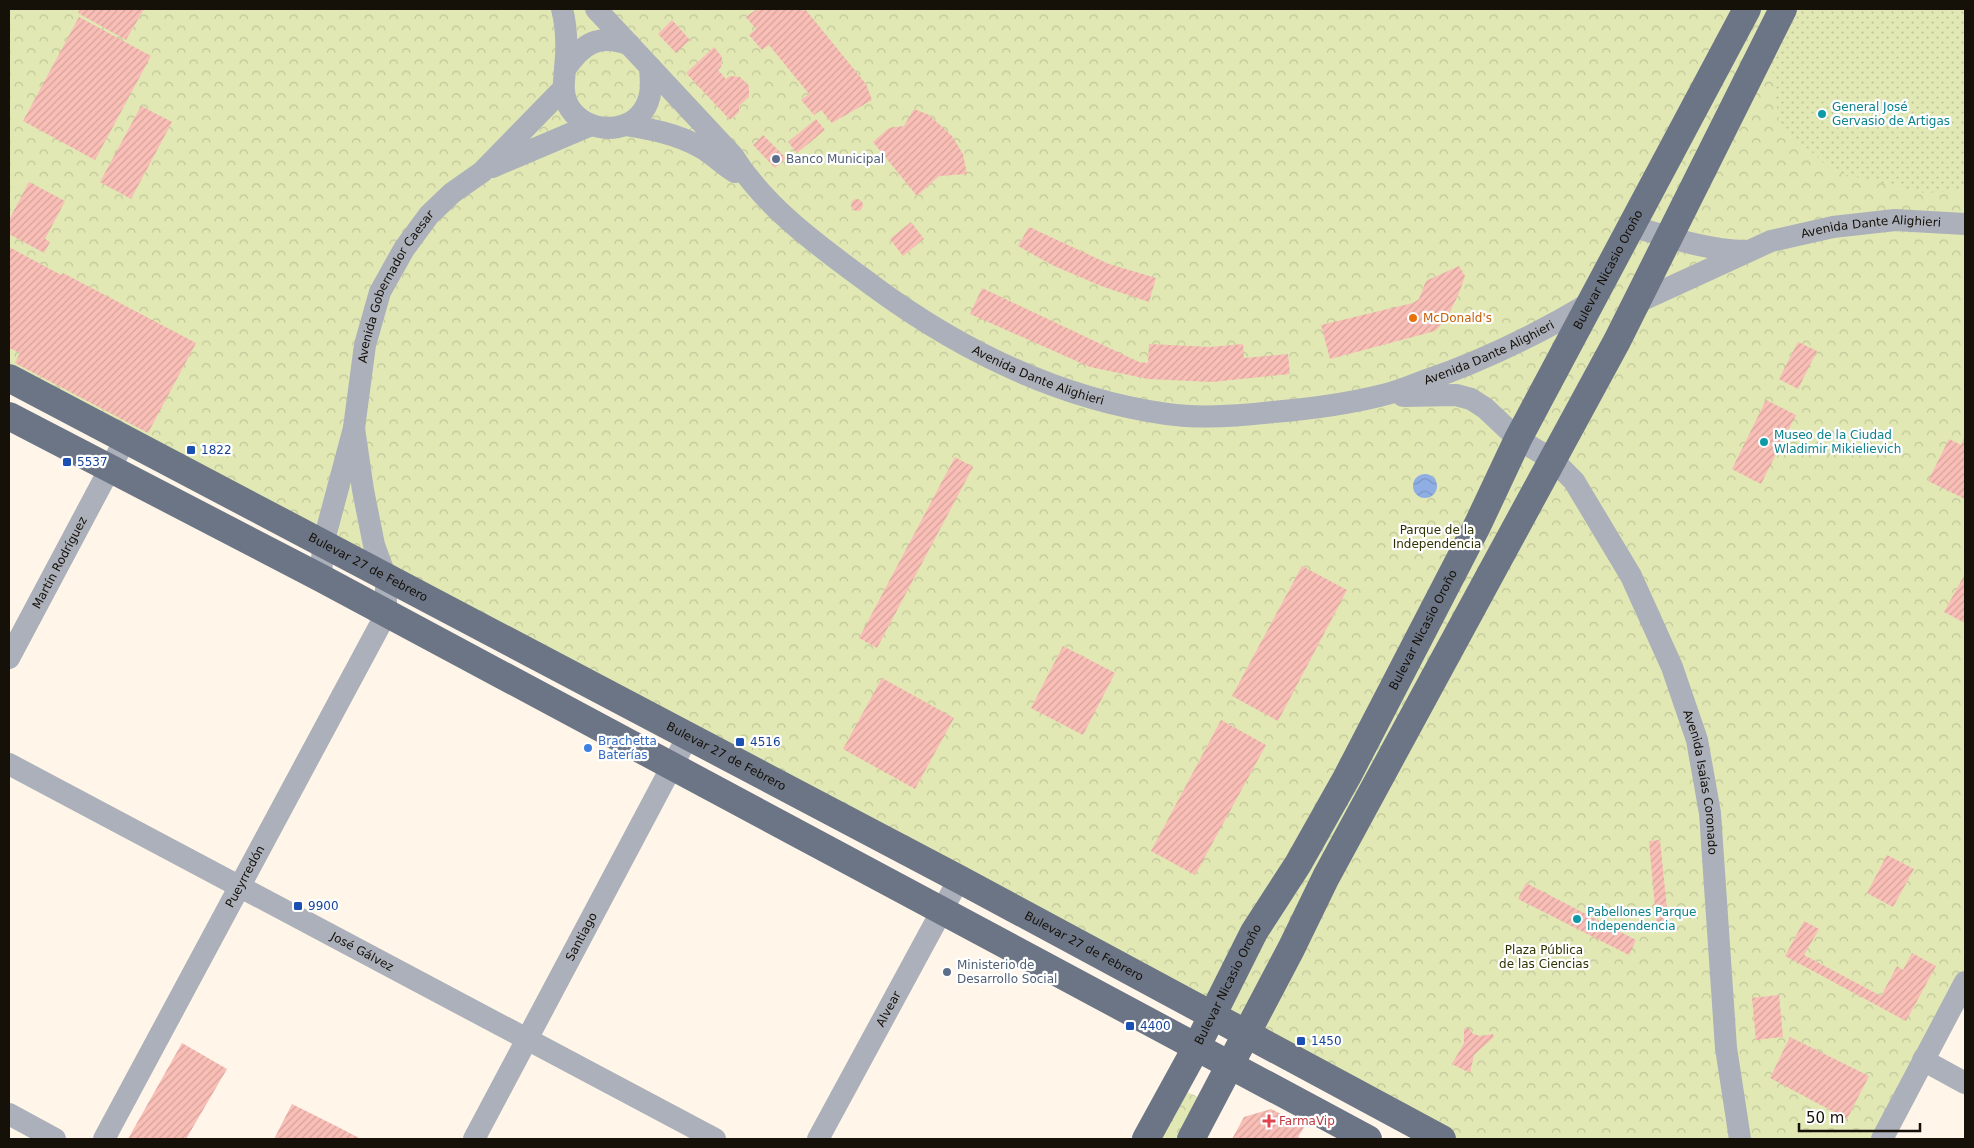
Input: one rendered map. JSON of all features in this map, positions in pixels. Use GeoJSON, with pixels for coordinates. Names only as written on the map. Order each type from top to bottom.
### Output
{"type":"FeatureCollection","features":[{"type":"Feature","properties":{"kind":"main road","name":"Bulevar Nicasio Oroño"},"geometry":{"type":"LineString","coordinates":[[1146,1139],[1196,1048],[1254,932],[1298,864],[1347,777],[1476,526],[1518,439],[1747,9]]}},
{"type":"Feature","properties":{"kind":"main road"},"geometry":{"type":"LineString","coordinates":[[1191,1139],[1326,877],[1553,460],[1636,303],[1783,9]]}},
{"type":"Feature","properties":{"kind":"main road","name":"Bulevar 27 de Febrero"},"geometry":{"type":"LineString","coordinates":[[9,378],[959,879],[1442,1139]]}},
{"type":"Feature","properties":{"kind":"main road"},"geometry":{"type":"LineString","coordinates":[[9,416],[321,578],[1228,1066],[1368,1139]]}},
{"type":"Feature","properties":{"kind":"street"},"geometry":{"type":"LineString","coordinates":[[562,9],[566,35],[564,79],[572,111],[577,117],[591,126],[608,129],[625,125],[643,111],[652,90],[650,67],[596,9]]}},
{"type":"Feature","properties":{"kind":"street"},"geometry":{"type":"LineString","coordinates":[[564,79],[577,51],[596,41],[618,41],[630,45]]}},
{"type":"Feature","properties":{"kind":"street","name":"Avenida Dante Alighieri"},"geometry":{"type":"LineString","coordinates":[[650,67],[733,156],[747,179]]}},
{"type":"Feature","properties":{"kind":"street","name":"Avenida Gobernador Caesar"},"geometry":{"type":"LineString","coordinates":[[482,172],[564,79]]}},
{"type":"Feature","properties":{"kind":"street","name":"Avenida Dante Alighieri"},"geometry":{"type":"LineString","coordinates":[[625,125],[676,136],[702,147],[722,165],[747,179],[797,227],[898,304],[1027,376],[1093,399],[1169,414],[1235,416],[1319,408],[1384,395],[1496,355],[1537,335],[1590,303]]}},
{"type":"Feature","properties":{"kind":"street","name":"Avenida Gobernador Caesar"},"geometry":{"type":"LineString","coordinates":[[321,578],[322,544],[354,428],[365,345],[380,292],[404,249],[430,215],[452,193],[482,172],[591,126]]}},
{"type":"Feature","properties":{"kind":"street","name":"Avenida Dante Alighieri"},"geometry":{"type":"LineString","coordinates":[[1636,303],[1771,241],[1833,227],[1896,220],[1965,224]]}},
{"type":"Feature","properties":{"kind":"street","name":"Avenida Dante Alighieri"},"geometry":{"type":"LineString","coordinates":[[1631,226],[1695,246],[1724,251],[1748,251]]}},
{"type":"Feature","properties":{"kind":"street","name":"Avenida Dante Alighieri"},"geometry":{"type":"LineString","coordinates":[[1384,395],[1456,395],[1471,399],[1485,408],[1518,439],[1553,460]]}},
{"type":"Feature","properties":{"kind":"street","name":"Avenida Gobernador Caesar"},"geometry":{"type":"LineString","coordinates":[[354,428],[364,499],[374,545],[386,578],[386,614]]}},
{"type":"Feature","properties":{"kind":"street","name":"Martín Rodríguez"},"geometry":{"type":"LineString","coordinates":[[9,658],[125,440]]}},
{"type":"Feature","properties":{"kind":"street","name":"Avenida Isaías Coronado"},"geometry":{"type":"LineString","coordinates":[[1553,460],[1574,481],[1631,576],[1672,667],[1698,740],[1710,813],[1726,1048],[1740,1139]]}},
{"type":"Feature","properties":{"kind":"street","name":"Pueyrredón"},"geometry":{"type":"LineString","coordinates":[[104,1139],[386,614]]}},
{"type":"Feature","properties":{"kind":"street","name":"Santiago"},"geometry":{"type":"LineString","coordinates":[[474,1139],[688,736]]}},
{"type":"Feature","properties":{"kind":"street","name":"José Gálvez"},"geometry":{"type":"LineString","coordinates":[[9,764],[715,1139]]}},
{"type":"Feature","properties":{"kind":"street","name":"Alvear"},"geometry":{"type":"LineString","coordinates":[[818,1139],[959,879]]}},
{"type":"Feature","properties":{"kind":"street"},"geometry":{"type":"LineString","coordinates":[[1882,1139],[1965,982]]}},
{"type":"Feature","properties":{"kind":"street"},"geometry":{"type":"LineString","coordinates":[[1923,1060],[1965,1082]]}},
{"type":"Feature","properties":{"kind":"street"},"geometry":{"type":"LineString","coordinates":[[9,1114],[55,1139]]}},
{"type":"Feature","properties":{"kind":"green space","name":"Parque de la Independencia"},"geometry":{"type":"Polygon","coordinates":[[[9,9],[1965,9],[1965,982],[1882,1139],[1442,1139],[9,378],[9,9]]]}},
{"type":"Feature","properties":{"kind":"green space"},"geometry":{"type":"Polygon","coordinates":[[[1799,9],[1965,9],[1965,190],[1925,193],[1834,172],[1779,123],[1771,60],[1799,9]]]}},
{"type":"Feature","properties":{"kind":"green space"},"geometry":{"type":"Polygon","coordinates":[[[1187,1092],[1196,1096],[1200,1102],[1180,1139],[1157,1139],[1187,1092]]]}},
{"type":"Feature","properties":{"kind":"water"},"geometry":{"type":"Polygon","coordinates":[[[1425,474],[1434,477],[1437,486],[1434,495],[1425,498],[1416,495],[1413,486],[1416,477],[1425,474]]]}},
{"type":"Feature","properties":{"kind":"building"},"geometry":{"type":"Polygon","coordinates":[[[80,9],[144,9],[126,40],[78,13],[80,9]]]}},
{"type":"Feature","properties":{"kind":"building"},"geometry":{"type":"Polygon","coordinates":[[[757,9],[805,9],[866,84],[872,100],[832,123],[821,110],[814,115],[801,100],[809,94],[769,45],[762,50],[749,35],[756,29],[746,17],[757,9]]]}},
{"type":"Feature","properties":{"kind":"building"},"geometry":{"type":"Polygon","coordinates":[[[79,17],[151,56],[95,160],[23,121],[79,17]]]}},
{"type":"Feature","properties":{"kind":"building"},"geometry":{"type":"Polygon","coordinates":[[[672,20],[690,40],[676,53],[658,34],[672,20]]]}},
{"type":"Feature","properties":{"kind":"building"},"geometry":{"type":"Polygon","coordinates":[[[714,47],[722,57],[721,67],[718,70],[726,79],[730,76],[740,77],[749,86],[749,97],[739,106],[739,112],[730,120],[686,73],[714,47]]]}},
{"type":"Feature","properties":{"kind":"building"},"geometry":{"type":"Polygon","coordinates":[[[141,106],[172,122],[131,199],[100,182],[141,106]]]}},
{"type":"Feature","properties":{"kind":"building"},"geometry":{"type":"Polygon","coordinates":[[[914,109],[929,115],[952,136],[963,154],[967,174],[939,176],[917,196],[873,142],[889,128],[904,126],[914,109]]]}},
{"type":"Feature","properties":{"kind":"building"},"geometry":{"type":"Polygon","coordinates":[[[816,119],[825,130],[797,153],[788,142],[816,119]]]}},
{"type":"Feature","properties":{"kind":"building"},"geometry":{"type":"Polygon","coordinates":[[[763,135],[786,158],[775,168],[753,145],[763,135]]]}},
{"type":"Feature","properties":{"kind":"building"},"geometry":{"type":"Polygon","coordinates":[[[29,182],[65,201],[45,239],[50,242],[44,253],[9,234],[9,220],[29,182]]]}},
{"type":"Feature","properties":{"kind":"building"},"geometry":{"type":"Polygon","coordinates":[[[859,199],[862,200],[862,210],[855,211],[852,210],[851,203],[852,200],[859,199]]]}},
{"type":"Feature","properties":{"kind":"building"},"geometry":{"type":"Polygon","coordinates":[[[911,222],[924,239],[903,256],[890,239],[911,222]]]}},
{"type":"Feature","properties":{"kind":"building"},"geometry":{"type":"Polygon","coordinates":[[[1029,227],[1109,264],[1156,278],[1149,302],[1101,286],[1052,265],[1018,246],[1029,227]]]}},
{"type":"Feature","properties":{"kind":"building"},"geometry":{"type":"Polygon","coordinates":[[[9,247],[61,275],[63,273],[196,343],[148,433],[15,363],[20,353],[9,348],[9,247]]]}},
{"type":"Feature","properties":{"kind":"building"},"geometry":{"type":"Polygon","coordinates":[[[1459,266],[1465,276],[1459,293],[1446,320],[1435,331],[1330,359],[1321,325],[1413,303],[1419,299],[1426,281],[1459,266]]]}},
{"type":"Feature","properties":{"kind":"building"},"geometry":{"type":"Polygon","coordinates":[[[982,288],[1139,362],[1148,363],[1149,344],[1211,347],[1243,344],[1244,358],[1288,354],[1290,374],[1212,382],[1148,379],[1090,367],[970,314],[982,288]]]}},
{"type":"Feature","properties":{"kind":"building"},"geometry":{"type":"Polygon","coordinates":[[[1798,342],[1817,351],[1798,389],[1779,379],[1798,342]]]}},
{"type":"Feature","properties":{"kind":"building","name":"Museo de la Ciudad Wladimir Mikielievich"},"geometry":{"type":"Polygon","coordinates":[[[1766,400],[1796,415],[1761,484],[1732,469],[1766,400]]]}},
{"type":"Feature","properties":{"kind":"building"},"geometry":{"type":"Polygon","coordinates":[[[1965,435],[1965,499],[1928,481],[1949,439],[1961,445],[1965,435]]]}},
{"type":"Feature","properties":{"kind":"building"},"geometry":{"type":"Polygon","coordinates":[[[955,457],[973,467],[877,648],[859,638],[955,457]]]}},
{"type":"Feature","properties":{"kind":"building"},"geometry":{"type":"Polygon","coordinates":[[[1302,566],[1347,590],[1278,721],[1232,696],[1302,566]]]}},
{"type":"Feature","properties":{"kind":"building"},"geometry":{"type":"Polygon","coordinates":[[[1965,574],[1965,623],[1944,612],[1965,574]]]}},
{"type":"Feature","properties":{"kind":"building"},"geometry":{"type":"Polygon","coordinates":[[[1063,646],[1115,673],[1083,735],[1031,708],[1063,646]]]}},
{"type":"Feature","properties":{"kind":"building"},"geometry":{"type":"Polygon","coordinates":[[[882,678],[954,718],[915,789],[843,749],[882,678]]]}},
{"type":"Feature","properties":{"kind":"building"},"geometry":{"type":"Polygon","coordinates":[[[1221,720],[1266,745],[1195,875],[1151,851],[1221,720]]]}},
{"type":"Feature","properties":{"kind":"building"},"geometry":{"type":"Polygon","coordinates":[[[1660,840],[1669,929],[1657,930],[1649,841],[1660,840]]]}},
{"type":"Feature","properties":{"kind":"building"},"geometry":{"type":"Polygon","coordinates":[[[1887,855],[1914,869],[1893,907],[1867,893],[1887,855]]]}},
{"type":"Feature","properties":{"kind":"building","name":"Pabellones Parque Independencia"},"geometry":{"type":"Polygon","coordinates":[[[1526,883],[1636,940],[1629,955],[1518,899],[1526,883]]]}},
{"type":"Feature","properties":{"kind":"building"},"geometry":{"type":"Polygon","coordinates":[[[1804,921],[1819,929],[1804,955],[1881,996],[1897,966],[1903,970],[1912,953],[1936,966],[1906,1021],[1785,956],[1804,921]]]}},
{"type":"Feature","properties":{"kind":"building"},"geometry":{"type":"Polygon","coordinates":[[[1779,995],[1783,1037],[1756,1040],[1752,998],[1779,995]]]}},
{"type":"Feature","properties":{"kind":"building"},"geometry":{"type":"Polygon","coordinates":[[[1469,1028],[1473,1034],[1480,1036],[1493,1034],[1494,1037],[1474,1055],[1470,1073],[1452,1064],[1464,1043],[1464,1029],[1469,1028]]]}},
{"type":"Feature","properties":{"kind":"building"},"geometry":{"type":"Polygon","coordinates":[[[1790,1037],[1869,1076],[1847,1119],[1770,1078],[1790,1037]]]}},
{"type":"Feature","properties":{"kind":"building"},"geometry":{"type":"Polygon","coordinates":[[[182,1043],[227,1069],[186,1139],[128,1139],[182,1043]]]}},
{"type":"Feature","properties":{"kind":"building"},"geometry":{"type":"Polygon","coordinates":[[[292,1104],[340,1128],[361,1139],[274,1139],[292,1104]]]}},
{"type":"Feature","properties":{"kind":"building","name":"FarmaVip"},"geometry":{"type":"Polygon","coordinates":[[[1271,1109],[1305,1126],[1298,1137],[1302,1139],[1232,1139],[1244,1117],[1271,1109]]]}},
{"type":"Feature","properties":{"kind":"place","name":"General José Gervasio de Artigas"},"geometry":{"type":"Point","coordinates":[1822,114]}},
{"type":"Feature","properties":{"kind":"place","name":"Banco Municipal"},"geometry":{"type":"Point","coordinates":[776,159]}},
{"type":"Feature","properties":{"kind":"place","name":"McDonald's"},"geometry":{"type":"Point","coordinates":[1413,318]}},
{"type":"Feature","properties":{"kind":"place","name":"Museo de la Ciudad Wladimir Mikielievich"},"geometry":{"type":"Point","coordinates":[1764,442]}},
{"type":"Feature","properties":{"kind":"place","name":"1822"},"geometry":{"type":"Point","coordinates":[191,450]}},
{"type":"Feature","properties":{"kind":"place","name":"5537"},"geometry":{"type":"Point","coordinates":[67,462]}},
{"type":"Feature","properties":{"kind":"place","name":"4516"},"geometry":{"type":"Point","coordinates":[740,742]}},
{"type":"Feature","properties":{"kind":"place","name":"Brachetta Baterías"},"geometry":{"type":"Point","coordinates":[588,748]}},
{"type":"Feature","properties":{"kind":"place","name":"9900"},"geometry":{"type":"Point","coordinates":[298,906]}},
{"type":"Feature","properties":{"kind":"place","name":"Pabellones Parque Independencia"},"geometry":{"type":"Point","coordinates":[1577,919]}},
{"type":"Feature","properties":{"kind":"place","name":"Ministerio de Desarrollo Social"},"geometry":{"type":"Point","coordinates":[947,972]}},
{"type":"Feature","properties":{"kind":"place","name":"4400"},"geometry":{"type":"Point","coordinates":[1130,1026]}},
{"type":"Feature","properties":{"kind":"place","name":"1450"},"geometry":{"type":"Point","coordinates":[1301,1041]}},
{"type":"Feature","properties":{"kind":"place","name":"FarmaVip"},"geometry":{"type":"Point","coordinates":[1269,1121]}},
{"type":"Feature","properties":{"kind":"park label","name":"Plaza Pública de las Ciencias"},"geometry":{"type":"Point","coordinates":[1544,957]}}]}
